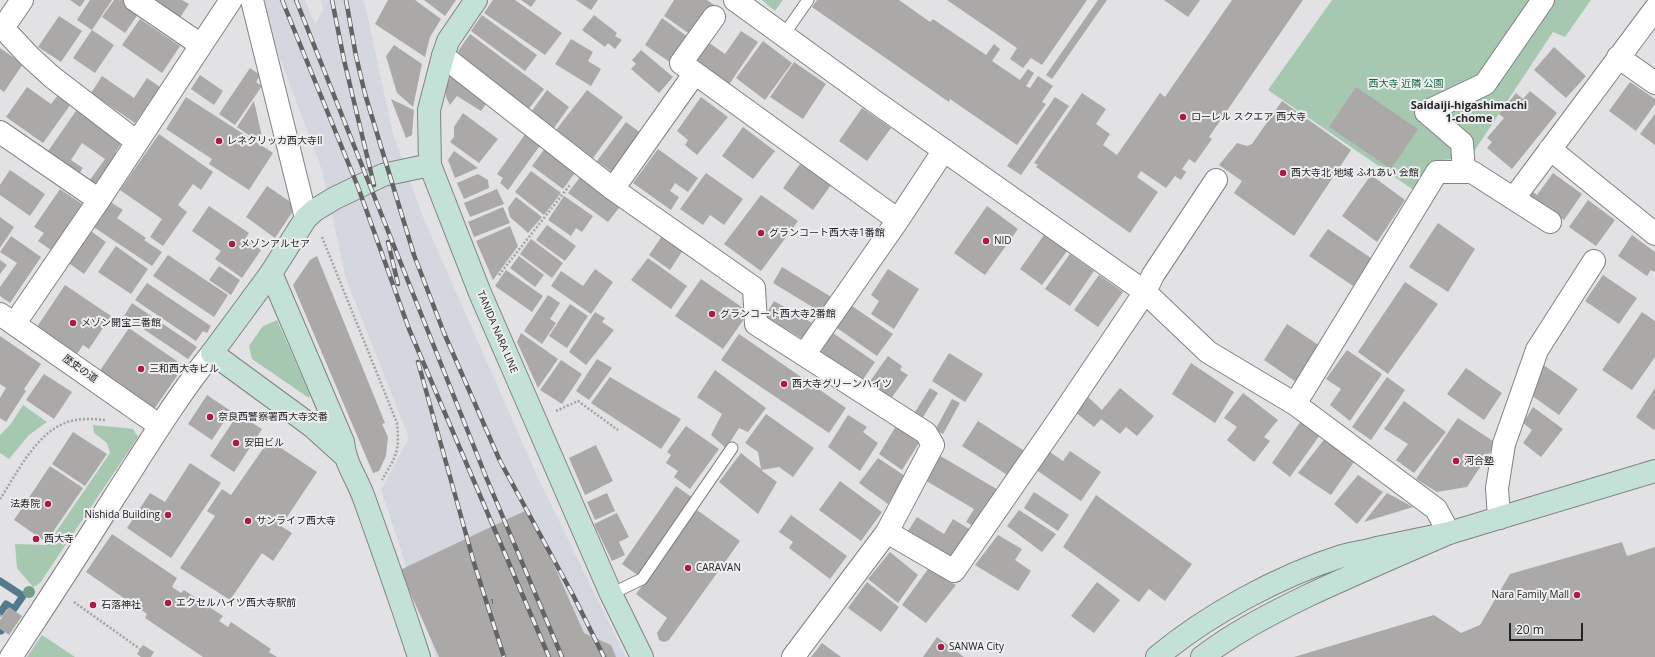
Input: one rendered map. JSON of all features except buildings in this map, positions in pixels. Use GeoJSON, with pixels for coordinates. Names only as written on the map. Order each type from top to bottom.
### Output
{"type":"FeatureCollection","features":[{"type":"Feature","properties":{"kind":"street"},"geometry":{"type":"LineString","coordinates":[[22,0],[1,26],[29,56],[52,77],[138,142]]}},
{"type":"Feature","properties":{"kind":"street"},"geometry":{"type":"LineString","coordinates":[[135,0],[201,45]]}},
{"type":"Feature","properties":{"kind":"street"},"geometry":{"type":"LineString","coordinates":[[7,318],[99,200],[231,0]]}},
{"type":"Feature","properties":{"kind":"street"},"geometry":{"type":"LineString","coordinates":[[252,0],[306,218]]}},
{"type":"Feature","properties":{"kind":"street","name":"TANIDA NARA LINE"},"geometry":{"type":"LineString","coordinates":[[476,0],[448,41],[443,56],[429,110],[430,165],[479,291],[611,594],[642,657]]}},
{"type":"Feature","properties":{"kind":"street"},"geometry":{"type":"LineString","coordinates":[[735,0],[783,36],[1145,292],[1208,352],[1295,404],[1436,509],[1449,533]]}},
{"type":"Feature","properties":{"kind":"street"},"geometry":{"type":"LineString","coordinates":[[1464,172],[1462,143],[1426,112],[1485,84],[1543,0]]}},
{"type":"Feature","properties":{"kind":"street"},"geometry":{"type":"LineString","coordinates":[[1514,198],[1655,9]]}},
{"type":"Feature","properties":{"kind":"street"},"geometry":{"type":"LineString","coordinates":[[714,17],[681,63],[898,220]]}},
{"type":"Feature","properties":{"kind":"street"},"geometry":{"type":"LineString","coordinates":[[443,56],[613,188],[754,288],[756,324],[926,433],[933,445],[887,532],[793,657]]}},
{"type":"Feature","properties":{"kind":"street"},"geometry":{"type":"LineString","coordinates":[[1618,57],[1655,83]]}},
{"type":"Feature","properties":{"kind":"street"},"geometry":{"type":"LineString","coordinates":[[613,188],[695,73]]}},
{"type":"Feature","properties":{"kind":"street"},"geometry":{"type":"LineString","coordinates":[[0,132],[99,200]]}},
{"type":"Feature","properties":{"kind":"street"},"geometry":{"type":"LineString","coordinates":[[1550,149],[1655,234]]}},
{"type":"Feature","properties":{"kind":"street"},"geometry":{"type":"LineString","coordinates":[[804,355],[898,220],[944,150]]}},
{"type":"Feature","properties":{"kind":"street"},"geometry":{"type":"LineString","coordinates":[[10,657],[56,590],[192,378],[271,273],[306,218],[315,210],[335,198],[383,175],[430,165]]}},
{"type":"Feature","properties":{"kind":"street"},"geometry":{"type":"LineString","coordinates":[[1295,404],[1437,172],[1472,172],[1550,222]]}},
{"type":"Feature","properties":{"kind":"street"},"geometry":{"type":"LineString","coordinates":[[887,532],[954,571],[1145,292],[1153,275],[1216,180]]}},
{"type":"Feature","properties":{"kind":"street"},"geometry":{"type":"LineString","coordinates":[[1500,518],[1497,488],[1504,444],[1537,350],[1594,261]]}},
{"type":"Feature","properties":{"kind":"street"},"geometry":{"type":"LineString","coordinates":[[271,273],[343,442],[344,454],[363,494],[419,657]]}},
{"type":"Feature","properties":{"kind":"street","name":"歴史の道"},"geometry":{"type":"LineString","coordinates":[[7,318],[160,426]]}},
{"type":"Feature","properties":{"kind":"street"},"geometry":{"type":"LineString","coordinates":[[212,353],[313,427],[344,454]]}},
{"type":"Feature","properties":{"kind":"street"},"geometry":{"type":"LineString","coordinates":[[1157,657],[1176,641],[1218,614],[1253,594],[1297,573],[1343,556],[1449,533],[1655,471]]}},
{"type":"Feature","properties":{"kind":"street"},"geometry":{"type":"LineString","coordinates":[[1202,657],[1220,643],[1256,621],[1341,580],[1449,533]]}},
{"type":"Feature","properties":{"kind":"lane"},"geometry":{"type":"LineString","coordinates":[[783,36],[808,0]]}},
{"type":"Feature","properties":{"kind":"lane"},"geometry":{"type":"LineString","coordinates":[[611,594],[642,579],[732,448]]}},
{"type":"Feature","properties":{"kind":"path"},"geometry":{"type":"LineString","coordinates":[[479,291],[493,282],[585,166]]}},
{"type":"Feature","properties":{"kind":"path"},"geometry":{"type":"LineString","coordinates":[[322,237],[397,423],[399,442],[396,456],[381,482]]}},
{"type":"Feature","properties":{"kind":"path"},"geometry":{"type":"LineString","coordinates":[[535,420],[578,401],[618,430]]}},
{"type":"Feature","properties":{"kind":"path"},"geometry":{"type":"LineString","coordinates":[[0,499],[39,442],[53,430],[71,421],[90,418],[105,420]]}},
{"type":"Feature","properties":{"kind":"path"},"geometry":{"type":"LineString","coordinates":[[56,590],[140,649]]}},
{"type":"Feature","properties":{"kind":"shaded area"},"geometry":{"type":"Polygon","coordinates":[[[258,0],[305,0],[315,24],[323,11],[321,0],[364,0],[393,134],[423,217],[538,478],[626,657],[436,657],[381,490],[409,438],[346,279],[322,170],[258,0]]]}},
{"type":"Feature","properties":{"kind":"green space"},"geometry":{"type":"Polygon","coordinates":[[[762,0],[783,0],[775,11],[762,0]]]}},
{"type":"Feature","properties":{"kind":"green space","name":"西大寺 近隣 公園"},"geometry":{"type":"Polygon","coordinates":[[[1332,0],[1591,0],[1565,37],[1553,32],[1471,156],[1437,161],[1415,191],[1268,90],[1332,0]]]}},
{"type":"Feature","properties":{"kind":"green space"},"geometry":{"type":"Polygon","coordinates":[[[277,320],[310,395],[309,398],[252,359],[249,346],[263,326],[277,320]]]}},
{"type":"Feature","properties":{"kind":"green space"},"geometry":{"type":"Polygon","coordinates":[[[23,405],[47,422],[29,435],[9,459],[0,453],[0,435],[10,425],[23,405]]]}},
{"type":"Feature","properties":{"kind":"green space"},"geometry":{"type":"Polygon","coordinates":[[[93,425],[133,429],[138,437],[40,583],[33,587],[17,568],[15,544],[47,545],[110,453],[107,443],[94,433],[93,425]]]}},
{"type":"Feature","properties":{"kind":"green space"},"geometry":{"type":"Polygon","coordinates":[[[42,635],[75,657],[27,657],[42,635]]]}},
{"type":"Feature","properties":{"kind":"waterway"},"geometry":{"type":"LineString","coordinates":[[0,581],[23,596],[14,609],[6,604],[0,613]]}},
{"type":"Feature","properties":{"kind":"railway"},"geometry":{"type":"LineString","coordinates":[[282,0],[358,187],[409,329],[549,657]]}},
{"type":"Feature","properties":{"kind":"railway"},"geometry":{"type":"LineString","coordinates":[[296,0],[486,477],[562,657]]}},
{"type":"Feature","properties":{"kind":"railway"},"geometry":{"type":"LineString","coordinates":[[332,0],[344,60],[374,185]]}},
{"type":"Feature","properties":{"kind":"railway"},"geometry":{"type":"LineString","coordinates":[[346,0],[356,56],[365,94],[414,255],[444,333],[500,461],[573,595],[604,657]]}},
{"type":"Feature","properties":{"kind":"railway"},"geometry":{"type":"LineString","coordinates":[[388,242],[398,284]]}},
{"type":"Feature","properties":{"kind":"railway"},"geometry":{"type":"LineString","coordinates":[[418,362],[474,563],[504,657]]}},
{"type":"Feature","properties":{"kind":"place","name":"ローレル スクエア 西大寺"},"geometry":{"type":"Point","coordinates":[1183,117]}},
{"type":"Feature","properties":{"kind":"place","name":"レネクリッカ西大寺II"},"geometry":{"type":"Point","coordinates":[219,141]}},
{"type":"Feature","properties":{"kind":"place","name":"西大寺北 地域 ふれあい 会館"},"geometry":{"type":"Point","coordinates":[1283,173]}},
{"type":"Feature","properties":{"kind":"place","name":"グランコート西大寺1番館"},"geometry":{"type":"Point","coordinates":[761,233]}},
{"type":"Feature","properties":{"kind":"place","name":"NID"},"geometry":{"type":"Point","coordinates":[986,241]}},
{"type":"Feature","properties":{"kind":"place","name":"メゾンアルセア"},"geometry":{"type":"Point","coordinates":[232,244]}},
{"type":"Feature","properties":{"kind":"place","name":"グランコート西大寺2番館"},"geometry":{"type":"Point","coordinates":[712,314]}},
{"type":"Feature","properties":{"kind":"place","name":"メゾン開宝二番館"},"geometry":{"type":"Point","coordinates":[73,323]}},
{"type":"Feature","properties":{"kind":"place","name":"三和西大寺ビル"},"geometry":{"type":"Point","coordinates":[141,369]}},
{"type":"Feature","properties":{"kind":"place","name":"西大寺グリーンハイツ"},"geometry":{"type":"Point","coordinates":[784,384]}},
{"type":"Feature","properties":{"kind":"place","name":"奈良西警察署西大寺交番"},"geometry":{"type":"Point","coordinates":[210,417]}},
{"type":"Feature","properties":{"kind":"place","name":"安田ビル"},"geometry":{"type":"Point","coordinates":[236,443]}},
{"type":"Feature","properties":{"kind":"place","name":"河合塾"},"geometry":{"type":"Point","coordinates":[1456,461]}},
{"type":"Feature","properties":{"kind":"place","name":"法寿院"},"geometry":{"type":"Point","coordinates":[48,504]}},
{"type":"Feature","properties":{"kind":"place","name":"Nishida Building"},"geometry":{"type":"Point","coordinates":[168,515]}},
{"type":"Feature","properties":{"kind":"place","name":"サンライフ西大寺"},"geometry":{"type":"Point","coordinates":[248,521]}},
{"type":"Feature","properties":{"kind":"place","name":"西大寺"},"geometry":{"type":"Point","coordinates":[36,539]}},
{"type":"Feature","properties":{"kind":"place","name":"CARAVAN"},"geometry":{"type":"Point","coordinates":[688,568]}},
{"type":"Feature","properties":{"kind":"place","name":"Nara Family Mall"},"geometry":{"type":"Point","coordinates":[1577,595]}},
{"type":"Feature","properties":{"kind":"place","name":"エクセルハイツ西大寺駅前"},"geometry":{"type":"Point","coordinates":[168,603]}},
{"type":"Feature","properties":{"kind":"place","name":"石落神社"},"geometry":{"type":"Point","coordinates":[93,605]}},
{"type":"Feature","properties":{"kind":"place","name":"SANWA City"},"geometry":{"type":"Point","coordinates":[941,647]}},
{"type":"Feature","properties":{"kind":"district","name":"Saidaiji-higashimachi 1-chome"},"geometry":{"type":"Point","coordinates":[1469,112]}}]}
